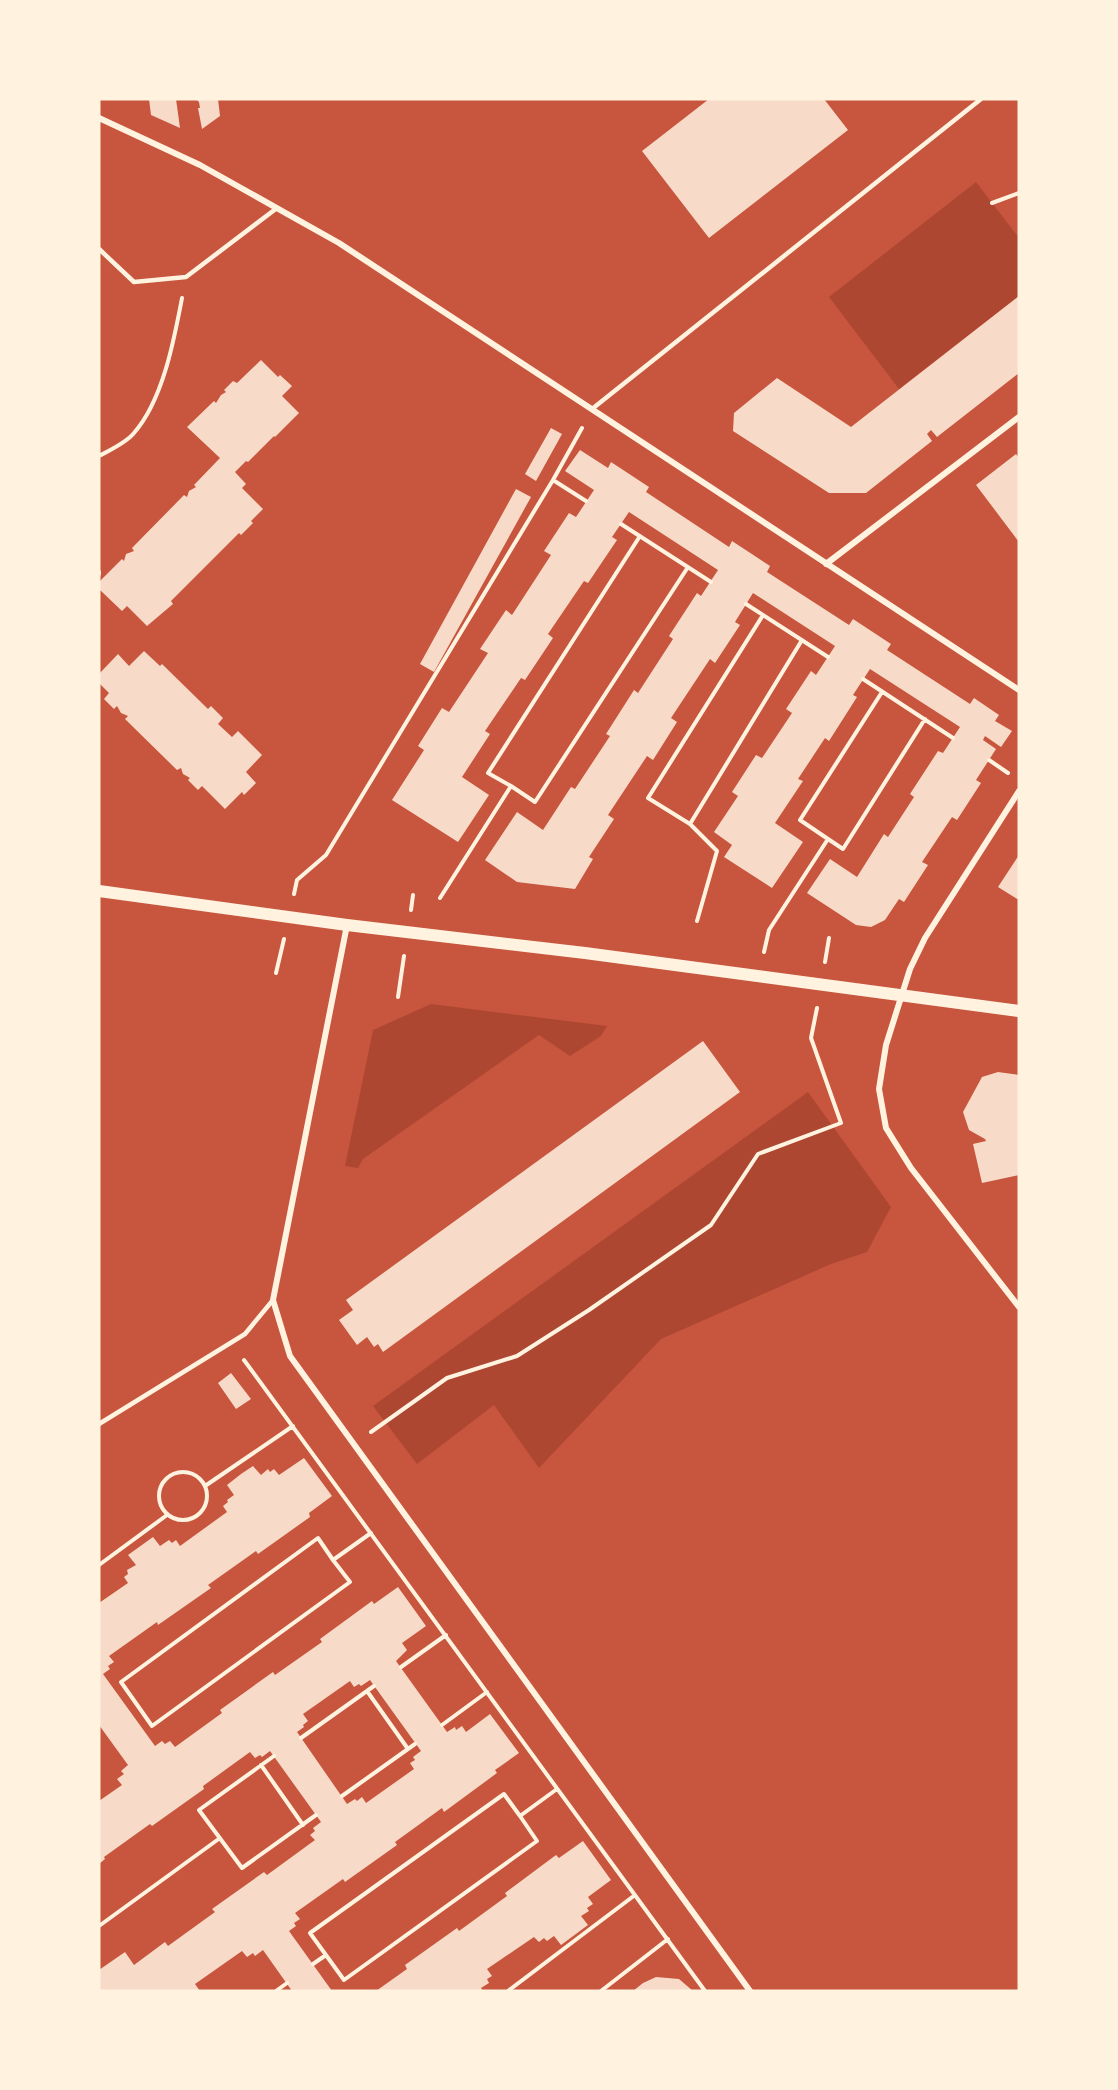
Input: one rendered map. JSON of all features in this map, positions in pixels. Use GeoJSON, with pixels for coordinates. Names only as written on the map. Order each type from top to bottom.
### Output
{"type":"FeatureCollection","features":[{"type":"Feature","properties":{"kind":"main road"},"geometry":{"type":"LineString","coordinates":[[99,891],[1019,1011]]}},
{"type":"Feature","properties":{"kind":"street"},"geometry":{"type":"LineString","coordinates":[[99,118],[200,165],[339,243],[1019,690]]}},
{"type":"Feature","properties":{"kind":"street"},"geometry":{"type":"LineString","coordinates":[[826,564],[1019,417]]}},
{"type":"Feature","properties":{"kind":"street"},"geometry":{"type":"LineString","coordinates":[[1019,791],[925,938],[910,969],[886,1045],[879,1089],[886,1128],[911,1168],[1019,1306]]}},
{"type":"Feature","properties":{"kind":"street"},"geometry":{"type":"LineString","coordinates":[[347,925],[273,1300],[290,1356],[750,1991]]}},
{"type":"Feature","properties":{"kind":"lane"},"geometry":{"type":"LineString","coordinates":[[592,409],[981,99]]}},
{"type":"Feature","properties":{"kind":"lane"},"geometry":{"type":"LineString","coordinates":[[99,249],[134,282],[186,277],[277,208]]}},
{"type":"Feature","properties":{"kind":"lane"},"geometry":{"type":"LineString","coordinates":[[99,1424],[245,1334],[273,1300]]}},
{"type":"Feature","properties":{"kind":"path"},"geometry":{"type":"LineString","coordinates":[[992,203],[1019,193]]}},
{"type":"Feature","properties":{"kind":"path"},"geometry":{"type":"LineString","coordinates":[[99,456],[133,435],[149,411],[171,352],[186,277]]}},
{"type":"Feature","properties":{"kind":"path"},"geometry":{"type":"LineString","coordinates":[[297,880],[326,855],[553,480],[592,409]]}},
{"type":"Feature","properties":{"kind":"path"},"geometry":{"type":"LineString","coordinates":[[553,480],[586,501]]}},
{"type":"Feature","properties":{"kind":"path"},"geometry":{"type":"LineString","coordinates":[[621,524],[711,582]]}},
{"type":"Feature","properties":{"kind":"path"},"geometry":{"type":"LineString","coordinates":[[640,536],[488,773],[535,802],[688,567]]}},
{"type":"Feature","properties":{"kind":"path"},"geometry":{"type":"LineString","coordinates":[[746,604],[828,657]]}},
{"type":"Feature","properties":{"kind":"path"},"geometry":{"type":"LineString","coordinates":[[697,921],[717,851],[690,824],[648,798],[763,615]]}},
{"type":"Feature","properties":{"kind":"path"},"geometry":{"type":"LineString","coordinates":[[690,824],[802,640]]}},
{"type":"Feature","properties":{"kind":"path"},"geometry":{"type":"LineString","coordinates":[[863,679],[953,738]]}},
{"type":"Feature","properties":{"kind":"path"},"geometry":{"type":"LineString","coordinates":[[882,692],[800,820],[843,849],[925,719]]}},
{"type":"Feature","properties":{"kind":"path"},"geometry":{"type":"LineString","coordinates":[[989,760],[1009,773]]}},
{"type":"Feature","properties":{"kind":"path"},"geometry":{"type":"LineString","coordinates":[[440,898],[512,786]]}},
{"type":"Feature","properties":{"kind":"path"},"geometry":{"type":"LineString","coordinates":[[759,976],[769,930],[828,839]]}},
{"type":"Feature","properties":{"kind":"path"},"geometry":{"type":"LineString","coordinates":[[354,1444],[447,1378],[517,1356],[589,1310],[711,1225],[758,1154],[841,1123],[811,1038]]}},
{"type":"Feature","properties":{"kind":"path"},"geometry":{"type":"LineString","coordinates":[[232,1342],[705,1991]]}},
{"type":"Feature","properties":{"kind":"path"},"geometry":{"type":"LineString","coordinates":[[205,1486],[293,1426]]}},
{"type":"Feature","properties":{"kind":"path"},"geometry":{"type":"LineString","coordinates":[[182,1471],[196,1475],[205,1486],[207,1497],[204,1507],[197,1515],[187,1519],[177,1520],[167,1515],[159,1502],[159,1487],[168,1476],[182,1471]]}},
{"type":"Feature","properties":{"kind":"path"},"geometry":{"type":"LineString","coordinates":[[99,1565],[167,1515]]}},
{"type":"Feature","properties":{"kind":"path"},"geometry":{"type":"LineString","coordinates":[[333,1560],[370,1533]]}},
{"type":"Feature","properties":{"kind":"path"},"geometry":{"type":"LineString","coordinates":[[318,1538],[333,1560],[350,1582],[152,1726],[121,1682],[318,1538]]}},
{"type":"Feature","properties":{"kind":"path"},"geometry":{"type":"LineString","coordinates":[[400,1667],[446,1635]]}},
{"type":"Feature","properties":{"kind":"path"},"geometry":{"type":"LineString","coordinates":[[301,1738],[374,1686]]}},
{"type":"Feature","properties":{"kind":"path"},"geometry":{"type":"LineString","coordinates":[[367,1691],[408,1749]]}},
{"type":"Feature","properties":{"kind":"path"},"geometry":{"type":"LineString","coordinates":[[442,1725],[487,1692]]}},
{"type":"Feature","properties":{"kind":"path"},"geometry":{"type":"LineString","coordinates":[[342,1796],[415,1743]]}},
{"type":"Feature","properties":{"kind":"path"},"geometry":{"type":"LineString","coordinates":[[274,1756],[199,1810],[242,1868],[316,1815]]}},
{"type":"Feature","properties":{"kind":"path"},"geometry":{"type":"LineString","coordinates":[[261,1765],[303,1825]]}},
{"type":"Feature","properties":{"kind":"path"},"geometry":{"type":"LineString","coordinates":[[520,1816],[557,1789]]}},
{"type":"Feature","properties":{"kind":"path"},"geometry":{"type":"LineString","coordinates":[[504,1794],[520,1816],[537,1841],[344,1980],[310,1933],[504,1794]]}},
{"type":"Feature","properties":{"kind":"path"},"geometry":{"type":"LineString","coordinates":[[99,1926],[220,1838]]}},
{"type":"Feature","properties":{"kind":"path"},"geometry":{"type":"LineString","coordinates":[[512,1990],[635,1895]]}},
{"type":"Feature","properties":{"kind":"path"},"geometry":{"type":"LineString","coordinates":[[601,1991],[668,1939]]}},
{"type":"Feature","properties":{"kind":"path"},"geometry":{"type":"LineString","coordinates":[[313,1964],[326,1955]]}},
{"type":"Feature","properties":{"kind":"path"},"geometry":{"type":"LineString","coordinates":[[276,1991],[287,1983]]}},
{"type":"Feature","properties":{"kind":"shaded area"},"geometry":{"type":"Polygon","coordinates":[[[976,182],[1019,238],[1019,296],[899,389],[829,297],[976,182]]]}},
{"type":"Feature","properties":{"kind":"shaded area"},"geometry":{"type":"Polygon","coordinates":[[[431,1004],[607,1026],[601,1036],[570,1056],[539,1035],[363,1159],[358,1168],[345,1166],[373,1030],[431,1004]]]}},
{"type":"Feature","properties":{"kind":"shaded area"},"geometry":{"type":"Polygon","coordinates":[[[808,1092],[891,1207],[867,1252],[831,1264],[661,1339],[539,1468],[494,1405],[417,1464],[373,1406],[808,1092]]]}},
{"type":"Feature","properties":{"kind":"building"},"geometry":{"type":"Polygon","coordinates":[[[149,99],[176,99],[180,128],[151,115],[149,99]]]}},
{"type":"Feature","properties":{"kind":"building"},"geometry":{"type":"Polygon","coordinates":[[[196,99],[218,99],[220,116],[202,129],[199,102],[196,99]]]}},
{"type":"Feature","properties":{"kind":"building"},"geometry":{"type":"Polygon","coordinates":[[[709,99],[824,99],[848,130],[709,238],[642,151],[709,99]]]}},
{"type":"Feature","properties":{"kind":"building"},"geometry":{"type":"Polygon","coordinates":[[[1019,296],[1019,373],[937,437],[931,430],[927,434],[932,441],[866,493],[829,493],[733,431],[734,413],[777,378],[851,427],[1019,296]]]}},
{"type":"Feature","properties":{"kind":"building"},"geometry":{"type":"Polygon","coordinates":[[[261,360],[278,377],[280,375],[292,386],[282,396],[299,413],[235,472],[246,484],[242,488],[263,509],[241,535],[239,533],[171,601],[173,604],[147,626],[127,606],[122,611],[99,589],[99,582],[122,559],[124,561],[126,554],[134,551],[132,548],[184,495],[187,497],[189,491],[196,487],[194,485],[220,458],[187,427],[214,401],[216,403],[233,381],[237,383],[261,360]]]}},
{"type":"Feature","properties":{"kind":"building"},"geometry":{"type":"Polygon","coordinates":[[[551,428],[562,434],[536,481],[525,474],[551,428]]]}},
{"type":"Feature","properties":{"kind":"building"},"geometry":{"type":"Polygon","coordinates":[[[580,450],[608,468],[611,462],[649,487],[646,492],[729,547],[732,541],[770,566],[767,572],[849,625],[853,619],[891,644],[887,650],[970,704],[974,698],[999,715],[995,721],[1012,731],[1001,747],[985,736],[983,740],[996,749],[976,780],[981,783],[957,820],[952,817],[922,862],[928,865],[904,902],[899,899],[885,920],[871,927],[856,925],[807,893],[830,859],[857,877],[884,834],[888,837],[914,797],[910,794],[938,751],[943,753],[960,727],[870,669],[853,695],[857,697],[829,741],[825,738],[798,779],[803,781],[775,823],[803,842],[772,888],[724,857],[732,845],[714,832],[738,796],[732,792],[756,755],[762,758],[792,713],[786,709],[811,671],[816,675],[835,646],[753,593],[735,622],[740,625],[715,663],[710,659],[671,718],[677,722],[653,760],[647,756],[608,815],[614,819],[589,857],[593,859],[575,889],[517,882],[485,860],[517,812],[543,830],[571,787],[575,789],[610,736],[606,734],[634,690],[638,693],[673,639],[669,636],[697,593],[701,596],[718,570],[629,512],[612,537],[617,540],[588,583],[584,581],[548,634],[553,638],[525,680],[521,678],[485,731],[490,734],[462,777],[489,795],[458,842],[392,800],[424,750],[418,746],[442,708],[449,712],[488,653],[480,649],[506,610],[512,615],[551,555],[544,551],[569,513],[576,517],[594,490],[565,471],[580,450]]]}},
{"type":"Feature","properties":{"kind":"building"},"geometry":{"type":"Polygon","coordinates":[[[1016,454],[1019,458],[1019,542],[976,485],[1016,454]]]}},
{"type":"Feature","properties":{"kind":"building"},"geometry":{"type":"Polygon","coordinates":[[[516,489],[531,497],[434,672],[420,664],[516,489]]]}},
{"type":"Feature","properties":{"kind":"building"},"geometry":{"type":"Polygon","coordinates":[[[144,651],[160,666],[162,664],[208,709],[211,706],[223,718],[218,724],[232,737],[238,731],[262,755],[246,772],[256,783],[244,795],[242,792],[225,809],[202,786],[198,790],[188,780],[190,778],[183,774],[181,768],[177,770],[125,719],[128,716],[121,713],[117,706],[114,709],[104,699],[109,693],[99,683],[99,674],[118,654],[129,666],[144,651]]]}},
{"type":"Feature","properties":{"kind":"building"},"geometry":{"type":"Polygon","coordinates":[[[1019,855],[1019,900],[998,887],[1019,855]]]}},
{"type":"Feature","properties":{"kind":"building"},"geometry":{"type":"Polygon","coordinates":[[[703,1041],[740,1092],[383,1352],[378,1344],[374,1347],[367,1337],[357,1345],[339,1320],[353,1310],[346,1300],[703,1041]]]}},
{"type":"Feature","properties":{"kind":"building"},"geometry":{"type":"Polygon","coordinates":[[[998,1072],[1019,1075],[1019,1175],[982,1183],[973,1144],[986,1141],[969,1130],[963,1112],[982,1077],[998,1072]]]}},
{"type":"Feature","properties":{"kind":"building"},"geometry":{"type":"Polygon","coordinates":[[[231,1373],[251,1399],[236,1409],[218,1383],[231,1373]]]}},
{"type":"Feature","properties":{"kind":"building"},"geometry":{"type":"Polygon","coordinates":[[[304,1458],[332,1496],[309,1513],[310,1517],[258,1554],[256,1551],[208,1585],[211,1588],[109,1656],[114,1662],[103,1674],[155,1746],[162,1741],[165,1744],[170,1741],[175,1747],[222,1713],[220,1710],[273,1672],[275,1675],[322,1642],[320,1639],[372,1601],[374,1604],[398,1587],[426,1626],[402,1643],[407,1650],[396,1661],[447,1732],[462,1726],[466,1732],[490,1714],[519,1753],[495,1770],[497,1773],[444,1812],[442,1808],[395,1842],[397,1845],[345,1882],[343,1879],[295,1913],[300,1919],[289,1931],[332,1991],[292,1991],[263,1950],[255,1956],[253,1953],[247,1957],[242,1951],[195,1984],[200,1991],[99,1991],[99,1970],[125,1952],[134,1965],[165,1942],[168,1946],[215,1912],[212,1909],[264,1872],[267,1875],[315,1840],[310,1835],[315,1831],[313,1828],[321,1822],[270,1751],[262,1757],[260,1755],[255,1758],[250,1752],[203,1786],[204,1789],[104,1857],[105,1859],[99,1864],[99,1801],[122,1785],[117,1779],[124,1774],[121,1771],[128,1765],[99,1725],[99,1603],[128,1583],[124,1577],[128,1574],[127,1570],[136,1565],[128,1555],[153,1537],[160,1546],[169,1540],[172,1543],[176,1540],[180,1546],[227,1512],[223,1506],[234,1495],[227,1485],[241,1474],[253,1466],[261,1475],[268,1469],[270,1472],[274,1469],[279,1475],[304,1458]],[[370,1680],[361,1686],[359,1684],[354,1687],[350,1681],[303,1714],[308,1721],[297,1732],[347,1804],[362,1797],[366,1803],[414,1769],[410,1763],[415,1760],[413,1757],[421,1751],[370,1680]]]}},
{"type":"Feature","properties":{"kind":"building"},"geometry":{"type":"Polygon","coordinates":[[[583,1841],[611,1880],[588,1897],[593,1904],[587,1908],[589,1911],[581,1916],[588,1925],[561,1945],[554,1936],[547,1941],[544,1938],[539,1942],[534,1937],[487,1969],[492,1976],[487,1979],[489,1983],[481,1988],[483,1991],[376,1991],[407,1969],[405,1965],[457,1928],[459,1931],[507,1896],[505,1893],[556,1855],[559,1858],[583,1841]]]}},
{"type":"Feature","properties":{"kind":"building"},"geometry":{"type":"Polygon","coordinates":[[[656,1977],[679,1979],[693,1991],[633,1991],[656,1977]]]}}]}
